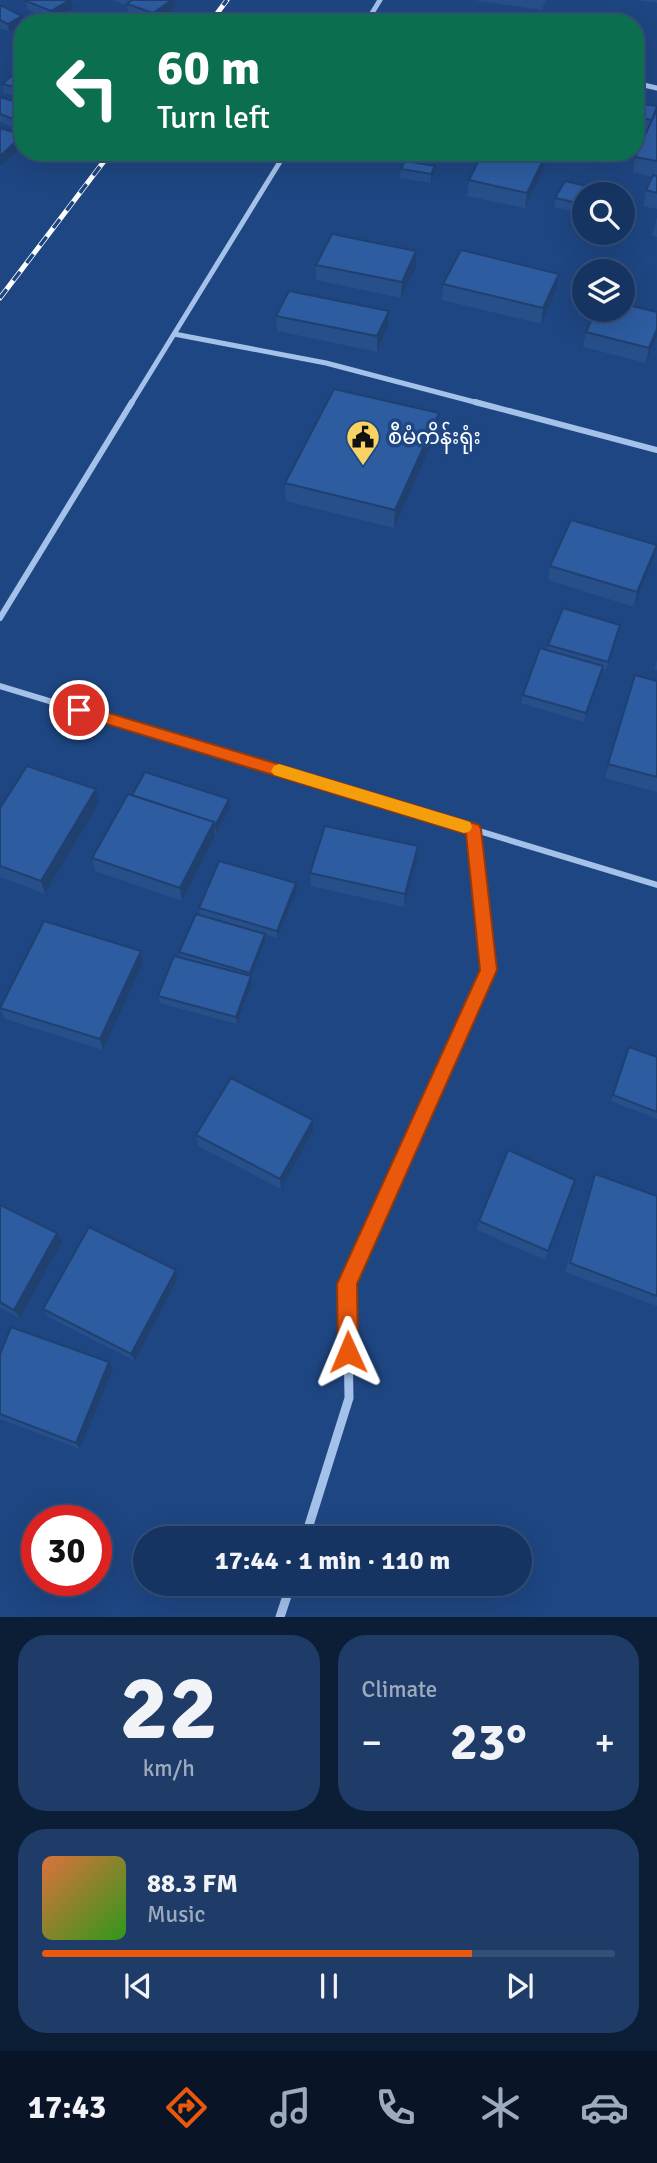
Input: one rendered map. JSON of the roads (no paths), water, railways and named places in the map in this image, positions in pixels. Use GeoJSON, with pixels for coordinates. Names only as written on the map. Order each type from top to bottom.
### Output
{"type":"FeatureCollection","features":[{"type":"Feature","properties":{"kind":"street"},"geometry":{"type":"LineString","coordinates":[[0,618],[280,161]]}},
{"type":"Feature","properties":{"kind":"street"},"geometry":{"type":"LineString","coordinates":[[174,334],[326,363],[657,450]]}},
{"type":"Feature","properties":{"kind":"street"},"geometry":{"type":"LineString","coordinates":[[0,686],[657,885]]}},
{"type":"Feature","properties":{"kind":"street"},"geometry":{"type":"LineString","coordinates":[[309,1526],[349,1398],[347,1284],[489,970],[473,829]]}},
{"type":"Feature","properties":{"kind":"street"},"geometry":{"type":"LineString","coordinates":[[280,1617],[287,1596]]}},
{"type":"Feature","properties":{"kind":"railway"},"geometry":{"type":"LineString","coordinates":[[217,14],[227,0]]}},
{"type":"Feature","properties":{"kind":"railway"},"geometry":{"type":"LineString","coordinates":[[0,298],[104,161]]}},
{"type":"Feature","properties":{"kind":"place","name":"စီမံကိန်းရုံး‌"},"geometry":{"type":"Point","coordinates":[363,467]}}]}
